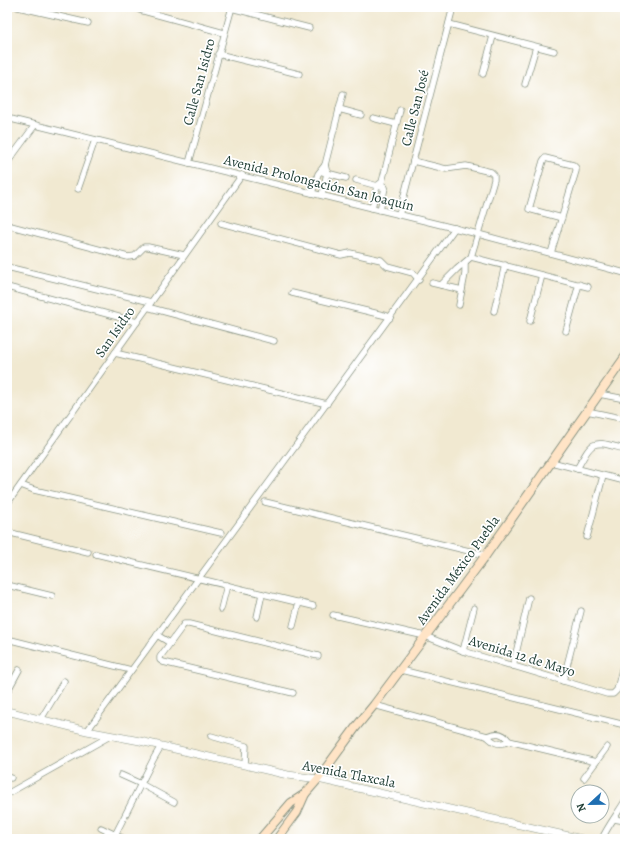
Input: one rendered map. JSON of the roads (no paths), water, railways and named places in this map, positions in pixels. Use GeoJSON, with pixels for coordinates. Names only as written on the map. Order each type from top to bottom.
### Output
{"type":"FeatureCollection","features":[{"type":"Feature","properties":{"kind":"main road","name":"Avenida México Puebla"},"geometry":{"type":"LineString","coordinates":[[260,839],[291,803],[304,794],[318,778],[374,705],[486,555],[625,357]]}},
{"type":"Feature","properties":{"kind":"main road","name":"Avenida México Puebla"},"geometry":{"type":"LineString","coordinates":[[277,839],[298,812],[304,794]]}},
{"type":"Feature","properties":{"kind":"street"},"geometry":{"type":"LineString","coordinates":[[18,7],[88,23]]}},
{"type":"Feature","properties":{"kind":"street"},"geometry":{"type":"LineString","coordinates":[[135,7],[140,10],[224,33]]}},
{"type":"Feature","properties":{"kind":"street","name":"Calle San José"},"geometry":{"type":"LineString","coordinates":[[399,215],[453,7]]}},
{"type":"Feature","properties":{"kind":"street"},"geometry":{"type":"LineString","coordinates":[[232,8],[309,28]]}},
{"type":"Feature","properties":{"kind":"street","name":"Calle San Isidro"},"geometry":{"type":"LineString","coordinates":[[189,163],[232,8]]}},
{"type":"Feature","properties":{"kind":"street"},"geometry":{"type":"LineString","coordinates":[[448,24],[554,51]]}},
{"type":"Feature","properties":{"kind":"street"},"geometry":{"type":"LineString","coordinates":[[483,74],[493,36]]}},
{"type":"Feature","properties":{"kind":"street"},"geometry":{"type":"LineString","coordinates":[[525,84],[536,46]]}},
{"type":"Feature","properties":{"kind":"street"},"geometry":{"type":"LineString","coordinates":[[218,54],[299,74]]}},
{"type":"Feature","properties":{"kind":"street"},"geometry":{"type":"LineString","coordinates":[[312,193],[320,171],[325,165],[343,94]]}},
{"type":"Feature","properties":{"kind":"street"},"geometry":{"type":"LineString","coordinates":[[339,109],[361,115]]}},
{"type":"Feature","properties":{"kind":"street"},"geometry":{"type":"LineString","coordinates":[[372,208],[400,110]]}},
{"type":"Feature","properties":{"kind":"street","name":"Avenida Prolongación San Joaquín"},"geometry":{"type":"LineString","coordinates":[[7,118],[456,228],[625,273]]}},
{"type":"Feature","properties":{"kind":"street"},"geometry":{"type":"LineString","coordinates":[[373,118],[396,124]]}},
{"type":"Feature","properties":{"kind":"street"},"geometry":{"type":"LineString","coordinates":[[7,163],[35,125]]}},
{"type":"Feature","properties":{"kind":"street"},"geometry":{"type":"LineString","coordinates":[[78,189],[95,140]]}},
{"type":"Feature","properties":{"kind":"street"},"geometry":{"type":"LineString","coordinates":[[551,253],[562,218],[576,171],[576,168],[573,165],[545,158],[529,209],[562,218]]}},
{"type":"Feature","properties":{"kind":"street"},"geometry":{"type":"LineString","coordinates":[[413,161],[446,169],[466,166],[491,172],[494,175],[494,180],[471,256],[441,285]]}},
{"type":"Feature","properties":{"kind":"street"},"geometry":{"type":"LineString","coordinates":[[322,195],[327,172],[325,165]]}},
{"type":"Feature","properties":{"kind":"street"},"geometry":{"type":"LineString","coordinates":[[320,171],[346,178]]}},
{"type":"Feature","properties":{"kind":"street","name":"San Isidro"},"geometry":{"type":"LineString","coordinates":[[7,504],[242,175]]}},
{"type":"Feature","properties":{"kind":"street"},"geometry":{"type":"LineString","coordinates":[[356,180],[379,184],[385,188],[380,210]]}},
{"type":"Feature","properties":{"kind":"street"},"geometry":{"type":"LineString","coordinates":[[221,223],[341,255],[350,253],[381,260],[387,266],[413,273],[419,280]]}},
{"type":"Feature","properties":{"kind":"street"},"geometry":{"type":"LineString","coordinates":[[7,225],[128,257],[135,256],[144,247],[184,256]]}},
{"type":"Feature","properties":{"kind":"street"},"geometry":{"type":"LineString","coordinates":[[87,731],[456,228]]}},
{"type":"Feature","properties":{"kind":"street"},"geometry":{"type":"LineString","coordinates":[[471,256],[588,287]]}},
{"type":"Feature","properties":{"kind":"street"},"geometry":{"type":"LineString","coordinates":[[459,305],[465,274],[465,263]]}},
{"type":"Feature","properties":{"kind":"street"},"geometry":{"type":"LineString","coordinates":[[494,311],[505,265]]}},
{"type":"Feature","properties":{"kind":"street"},"geometry":{"type":"LineString","coordinates":[[7,268],[151,302]]}},
{"type":"Feature","properties":{"kind":"street"},"geometry":{"type":"LineString","coordinates":[[530,321],[542,275]]}},
{"type":"Feature","properties":{"kind":"street"},"geometry":{"type":"LineString","coordinates":[[432,283],[462,290]]}},
{"type":"Feature","properties":{"kind":"street"},"geometry":{"type":"LineString","coordinates":[[566,331],[579,284]]}},
{"type":"Feature","properties":{"kind":"street"},"geometry":{"type":"LineString","coordinates":[[7,287],[137,322]]}},
{"type":"Feature","properties":{"kind":"street"},"geometry":{"type":"LineString","coordinates":[[292,293],[390,318]]}},
{"type":"Feature","properties":{"kind":"street"},"geometry":{"type":"LineString","coordinates":[[147,307],[274,341]]}},
{"type":"Feature","properties":{"kind":"street"},"geometry":{"type":"LineString","coordinates":[[115,353],[327,404]]}},
{"type":"Feature","properties":{"kind":"street"},"geometry":{"type":"LineString","coordinates":[[599,394],[625,399]]}},
{"type":"Feature","properties":{"kind":"street"},"geometry":{"type":"LineString","coordinates":[[587,411],[625,419]]}},
{"type":"Feature","properties":{"kind":"street"},"geometry":{"type":"LineString","coordinates":[[577,469],[589,448],[594,444],[600,443],[625,449]]}},
{"type":"Feature","properties":{"kind":"street"},"geometry":{"type":"LineString","coordinates":[[551,462],[625,481]]}},
{"type":"Feature","properties":{"kind":"street"},"geometry":{"type":"LineString","coordinates":[[587,537],[603,476]]}},
{"type":"Feature","properties":{"kind":"street"},"geometry":{"type":"LineString","coordinates":[[21,485],[34,490],[221,533]]}},
{"type":"Feature","properties":{"kind":"street"},"geometry":{"type":"LineString","coordinates":[[265,502],[486,555]]}},
{"type":"Feature","properties":{"kind":"street"},"geometry":{"type":"LineString","coordinates":[[7,532],[88,552]]}},
{"type":"Feature","properties":{"kind":"street"},"geometry":{"type":"LineString","coordinates":[[96,554],[313,606]]}},
{"type":"Feature","properties":{"kind":"street"},"geometry":{"type":"LineString","coordinates":[[221,609],[227,585]]}},
{"type":"Feature","properties":{"kind":"street"},"geometry":{"type":"LineString","coordinates":[[7,586],[52,596]]}},
{"type":"Feature","properties":{"kind":"street"},"geometry":{"type":"LineString","coordinates":[[257,617],[262,594]]}},
{"type":"Feature","properties":{"kind":"street"},"geometry":{"type":"LineString","coordinates":[[513,666],[529,598]]}},
{"type":"Feature","properties":{"kind":"street"},"geometry":{"type":"LineString","coordinates":[[293,626],[299,602]]}},
{"type":"Feature","properties":{"kind":"street"},"geometry":{"type":"LineString","coordinates":[[463,651],[474,608]]}},
{"type":"Feature","properties":{"kind":"street"},"geometry":{"type":"LineString","coordinates":[[563,681],[581,611]]}},
{"type":"Feature","properties":{"kind":"street","name":"Avenida 12 de Mayo"},"geometry":{"type":"LineString","coordinates":[[333,615],[425,636],[463,651],[607,694],[613,694],[617,690],[625,657]]}},
{"type":"Feature","properties":{"kind":"street"},"geometry":{"type":"LineString","coordinates":[[293,693],[163,662],[160,660],[160,657],[184,624],[318,656]]}},
{"type":"Feature","properties":{"kind":"street"},"geometry":{"type":"LineString","coordinates":[[157,635],[170,643]]}},
{"type":"Feature","properties":{"kind":"street"},"geometry":{"type":"LineString","coordinates":[[7,639],[131,670]]}},
{"type":"Feature","properties":{"kind":"street"},"geometry":{"type":"LineString","coordinates":[[7,692],[19,670]]}},
{"type":"Feature","properties":{"kind":"street"},"geometry":{"type":"LineString","coordinates":[[400,670],[625,725]]}},
{"type":"Feature","properties":{"kind":"street"},"geometry":{"type":"LineString","coordinates":[[41,719],[64,681]]}},
{"type":"Feature","properties":{"kind":"street"},"geometry":{"type":"LineString","coordinates":[[374,705],[487,736],[493,742],[499,744],[509,741],[596,762]]}},
{"type":"Feature","properties":{"kind":"street","name":"Avenida Tlaxcala"},"geometry":{"type":"LineString","coordinates":[[7,711],[87,731],[288,775],[318,778],[582,839]]}},
{"type":"Feature","properties":{"kind":"street"},"geometry":{"type":"LineString","coordinates":[[487,736],[499,733],[506,736],[509,741]]}},
{"type":"Feature","properties":{"kind":"street"},"geometry":{"type":"LineString","coordinates":[[7,794],[110,736]]}},
{"type":"Feature","properties":{"kind":"street"},"geometry":{"type":"LineString","coordinates":[[211,736],[246,746],[245,765]]}},
{"type":"Feature","properties":{"kind":"street"},"geometry":{"type":"LineString","coordinates":[[113,837],[161,746]]}},
{"type":"Feature","properties":{"kind":"street"},"geometry":{"type":"LineString","coordinates":[[584,778],[607,747]]}},
{"type":"Feature","properties":{"kind":"street"},"geometry":{"type":"LineString","coordinates":[[121,775],[174,802]]}},
{"type":"Feature","properties":{"kind":"street"},"geometry":{"type":"LineString","coordinates":[[602,839],[604,832],[625,801]]}},
{"type":"Feature","properties":{"kind":"street"},"geometry":{"type":"LineString","coordinates":[[614,819],[625,821]]}},
{"type":"Feature","properties":{"kind":"street"},"geometry":{"type":"LineString","coordinates":[[100,828],[113,837],[124,839]]}}]}
